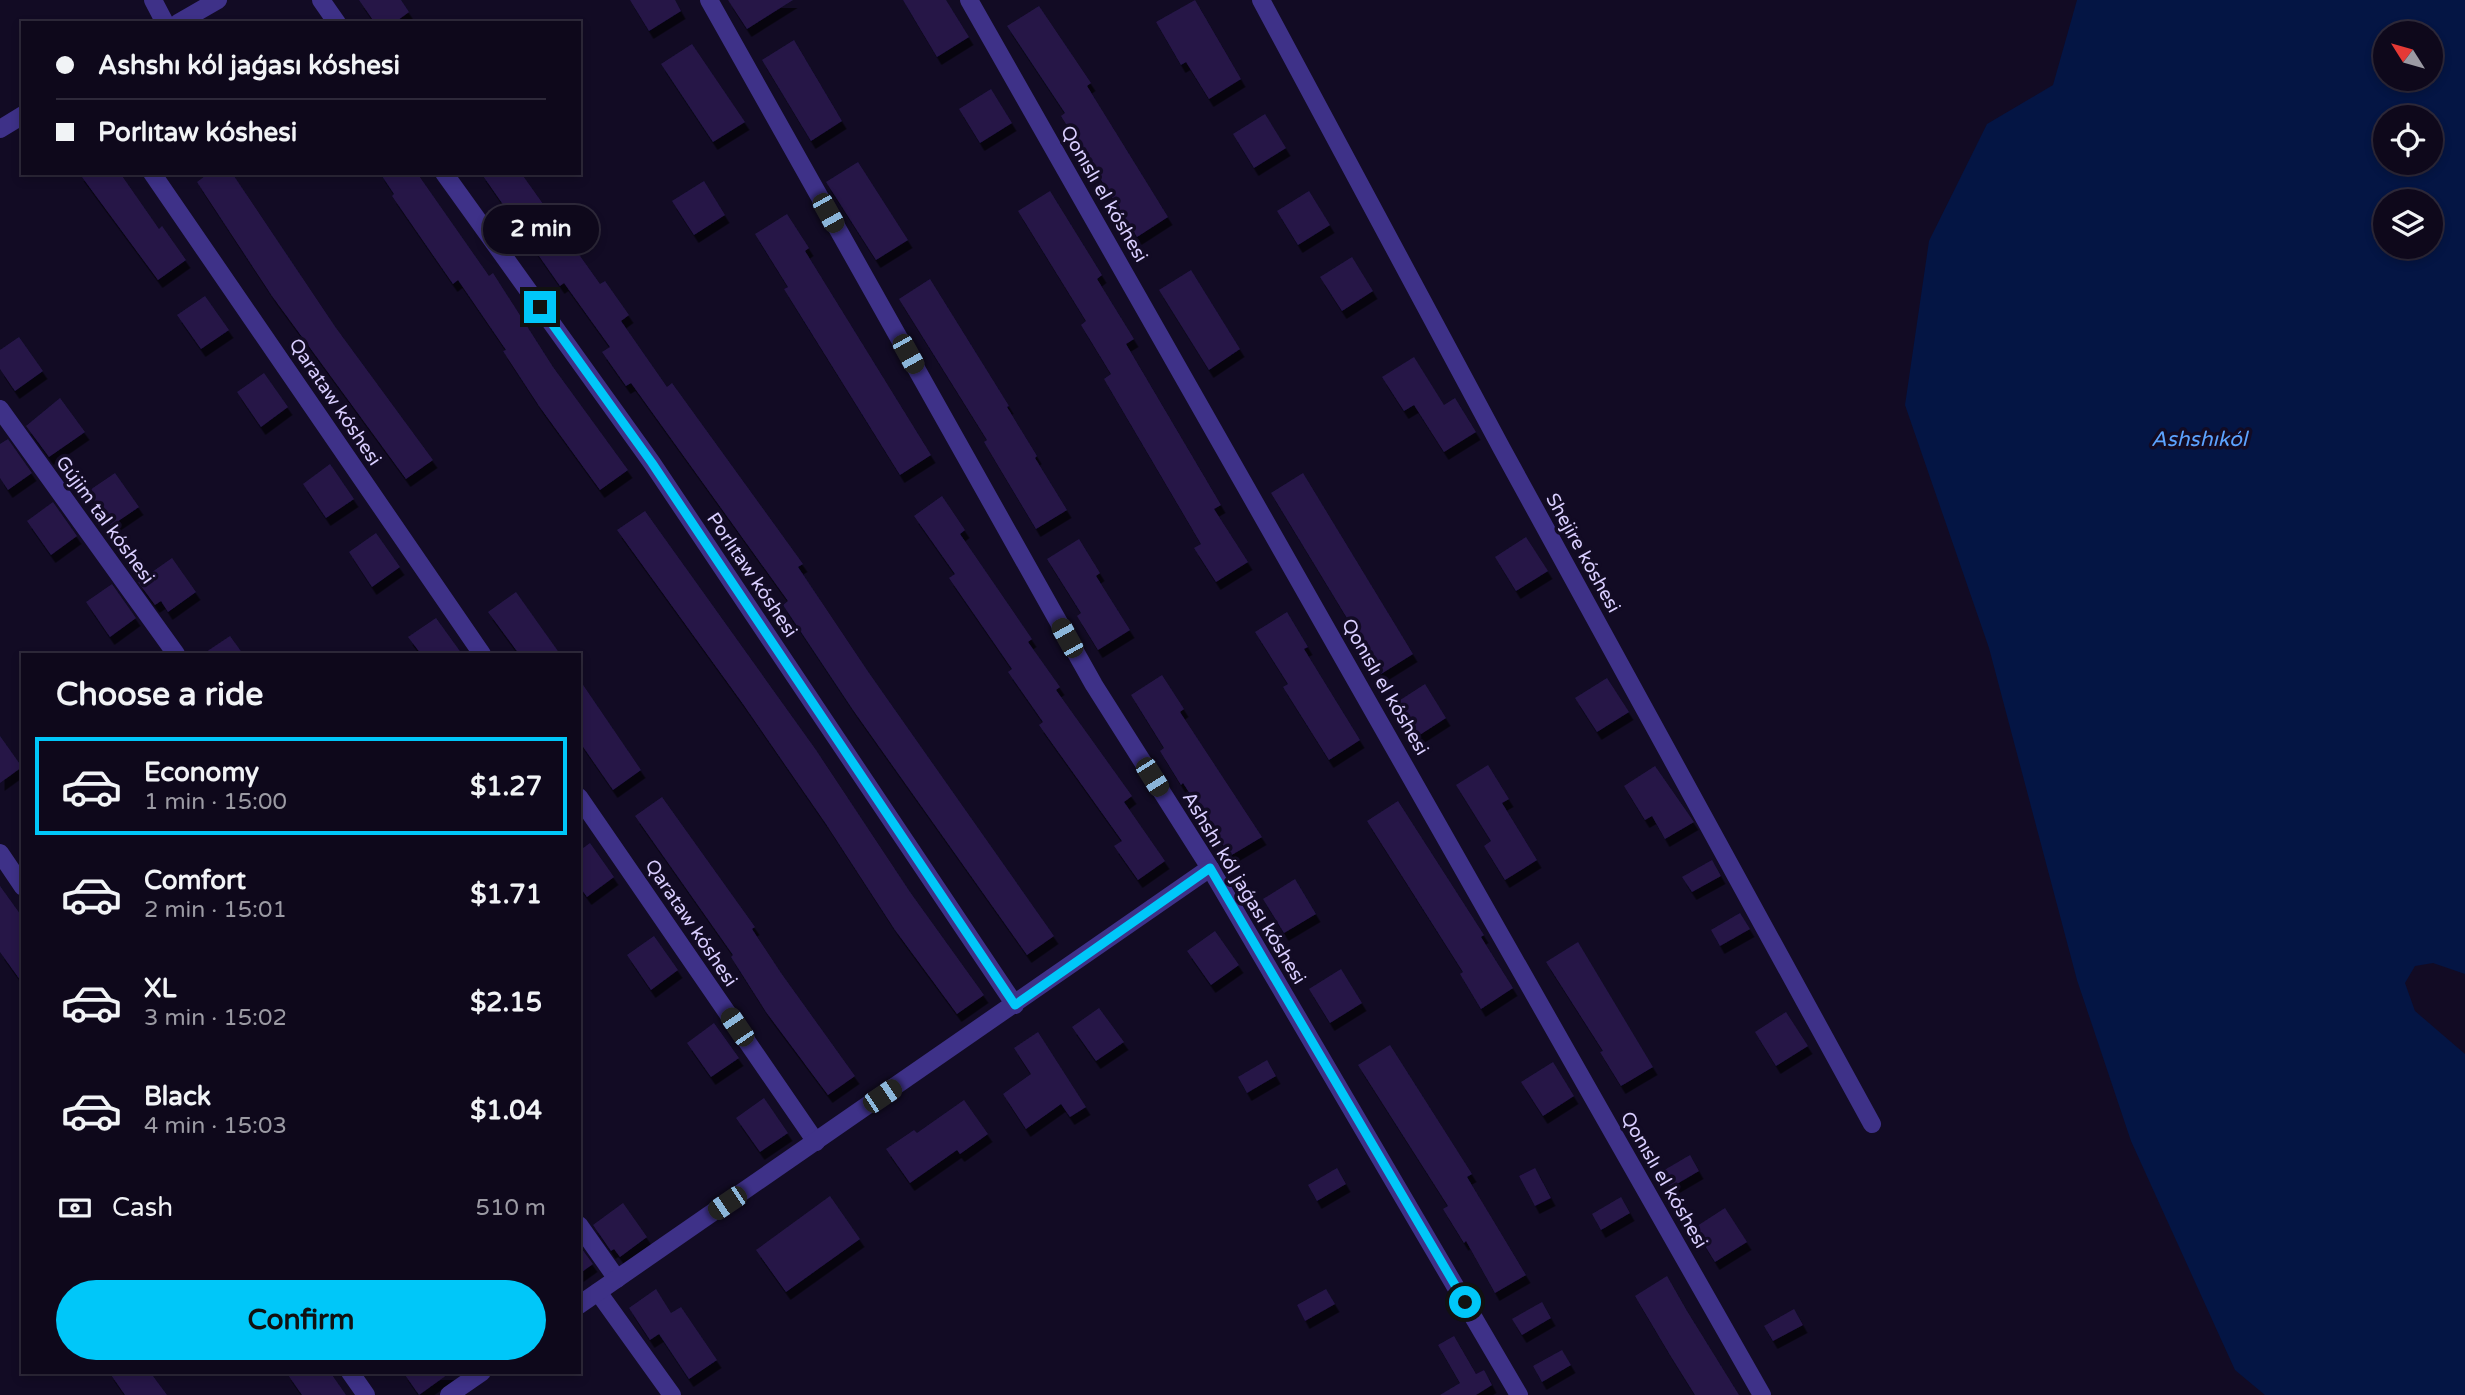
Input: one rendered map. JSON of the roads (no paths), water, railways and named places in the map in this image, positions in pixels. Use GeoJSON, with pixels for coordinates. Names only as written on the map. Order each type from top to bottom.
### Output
{"type":"FeatureCollection","features":[{"type":"Feature","properties":{"kind":"street"},"geometry":{"type":"LineString","coordinates":[[153,0],[164,21]]}},
{"type":"Feature","properties":{"kind":"street"},"geometry":{"type":"LineString","coordinates":[[181,21],[218,0]]}},
{"type":"Feature","properties":{"kind":"street"},"geometry":{"type":"LineString","coordinates":[[321,0],[336,21]]}},
{"type":"Feature","properties":{"kind":"street","name":"Ashshı kól jaǵası kóshesi"},"geometry":{"type":"LineString","coordinates":[[709,0],[1094,685],[1210,868],[1519,1395]]}},
{"type":"Feature","properties":{"kind":"street","name":"Qonıslı el kóshesi"},"geometry":{"type":"LineString","coordinates":[[969,0],[1762,1395]]}},
{"type":"Feature","properties":{"kind":"street","name":"Shejire kóshesi"},"geometry":{"type":"LineString","coordinates":[[1261,0],[1508,461],[1872,1124]]}},
{"type":"Feature","properties":{"kind":"street"},"geometry":{"type":"LineString","coordinates":[[0,129],[21,116]]}},
{"type":"Feature","properties":{"kind":"street","name":"Qarataw kóshesi"},"geometry":{"type":"LineString","coordinates":[[153,175],[481,653]]}},
{"type":"Feature","properties":{"kind":"street","name":"Porlıtaw kóshesi"},"geometry":{"type":"LineString","coordinates":[[445,175],[652,463],[1015,1005]]}},
{"type":"Feature","properties":{"kind":"street","name":"Gújim tal kóshesi"},"geometry":{"type":"LineString","coordinates":[[0,409],[175,653]]}},
{"type":"Feature","properties":{"kind":"street","name":"Qarataw kóshesi"},"geometry":{"type":"LineString","coordinates":[[581,800],[816,1142]]}},
{"type":"Feature","properties":{"kind":"street"},"geometry":{"type":"LineString","coordinates":[[0,853],[21,884]]}},
{"type":"Feature","properties":{"kind":"street"},"geometry":{"type":"LineString","coordinates":[[581,1304],[1210,868]]}},
{"type":"Feature","properties":{"kind":"street"},"geometry":{"type":"LineString","coordinates":[[581,1229],[617,1279]]}},
{"type":"Feature","properties":{"kind":"street"},"geometry":{"type":"LineString","coordinates":[[598,1292],[671,1395]]}},
{"type":"Feature","properties":{"kind":"street"},"geometry":{"type":"LineString","coordinates":[[351,1374],[366,1395]]}},
{"type":"Feature","properties":{"kind":"street"},"geometry":{"type":"LineString","coordinates":[[449,1395],[479,1374]]}},
{"type":"Feature","properties":{"kind":"water","name":"Ashshıkól"},"geometry":{"type":"Polygon","coordinates":[[[2077,0],[2465,0],[2465,974],[2433,963],[2415,966],[2405,983],[2415,1011],[2465,1054],[2465,1395],[2265,1395],[2235,1370],[2131,1141],[2077,980],[1989,648],[1905,405],[1929,241],[1987,124],[2053,85],[2077,0]]]}}]}
